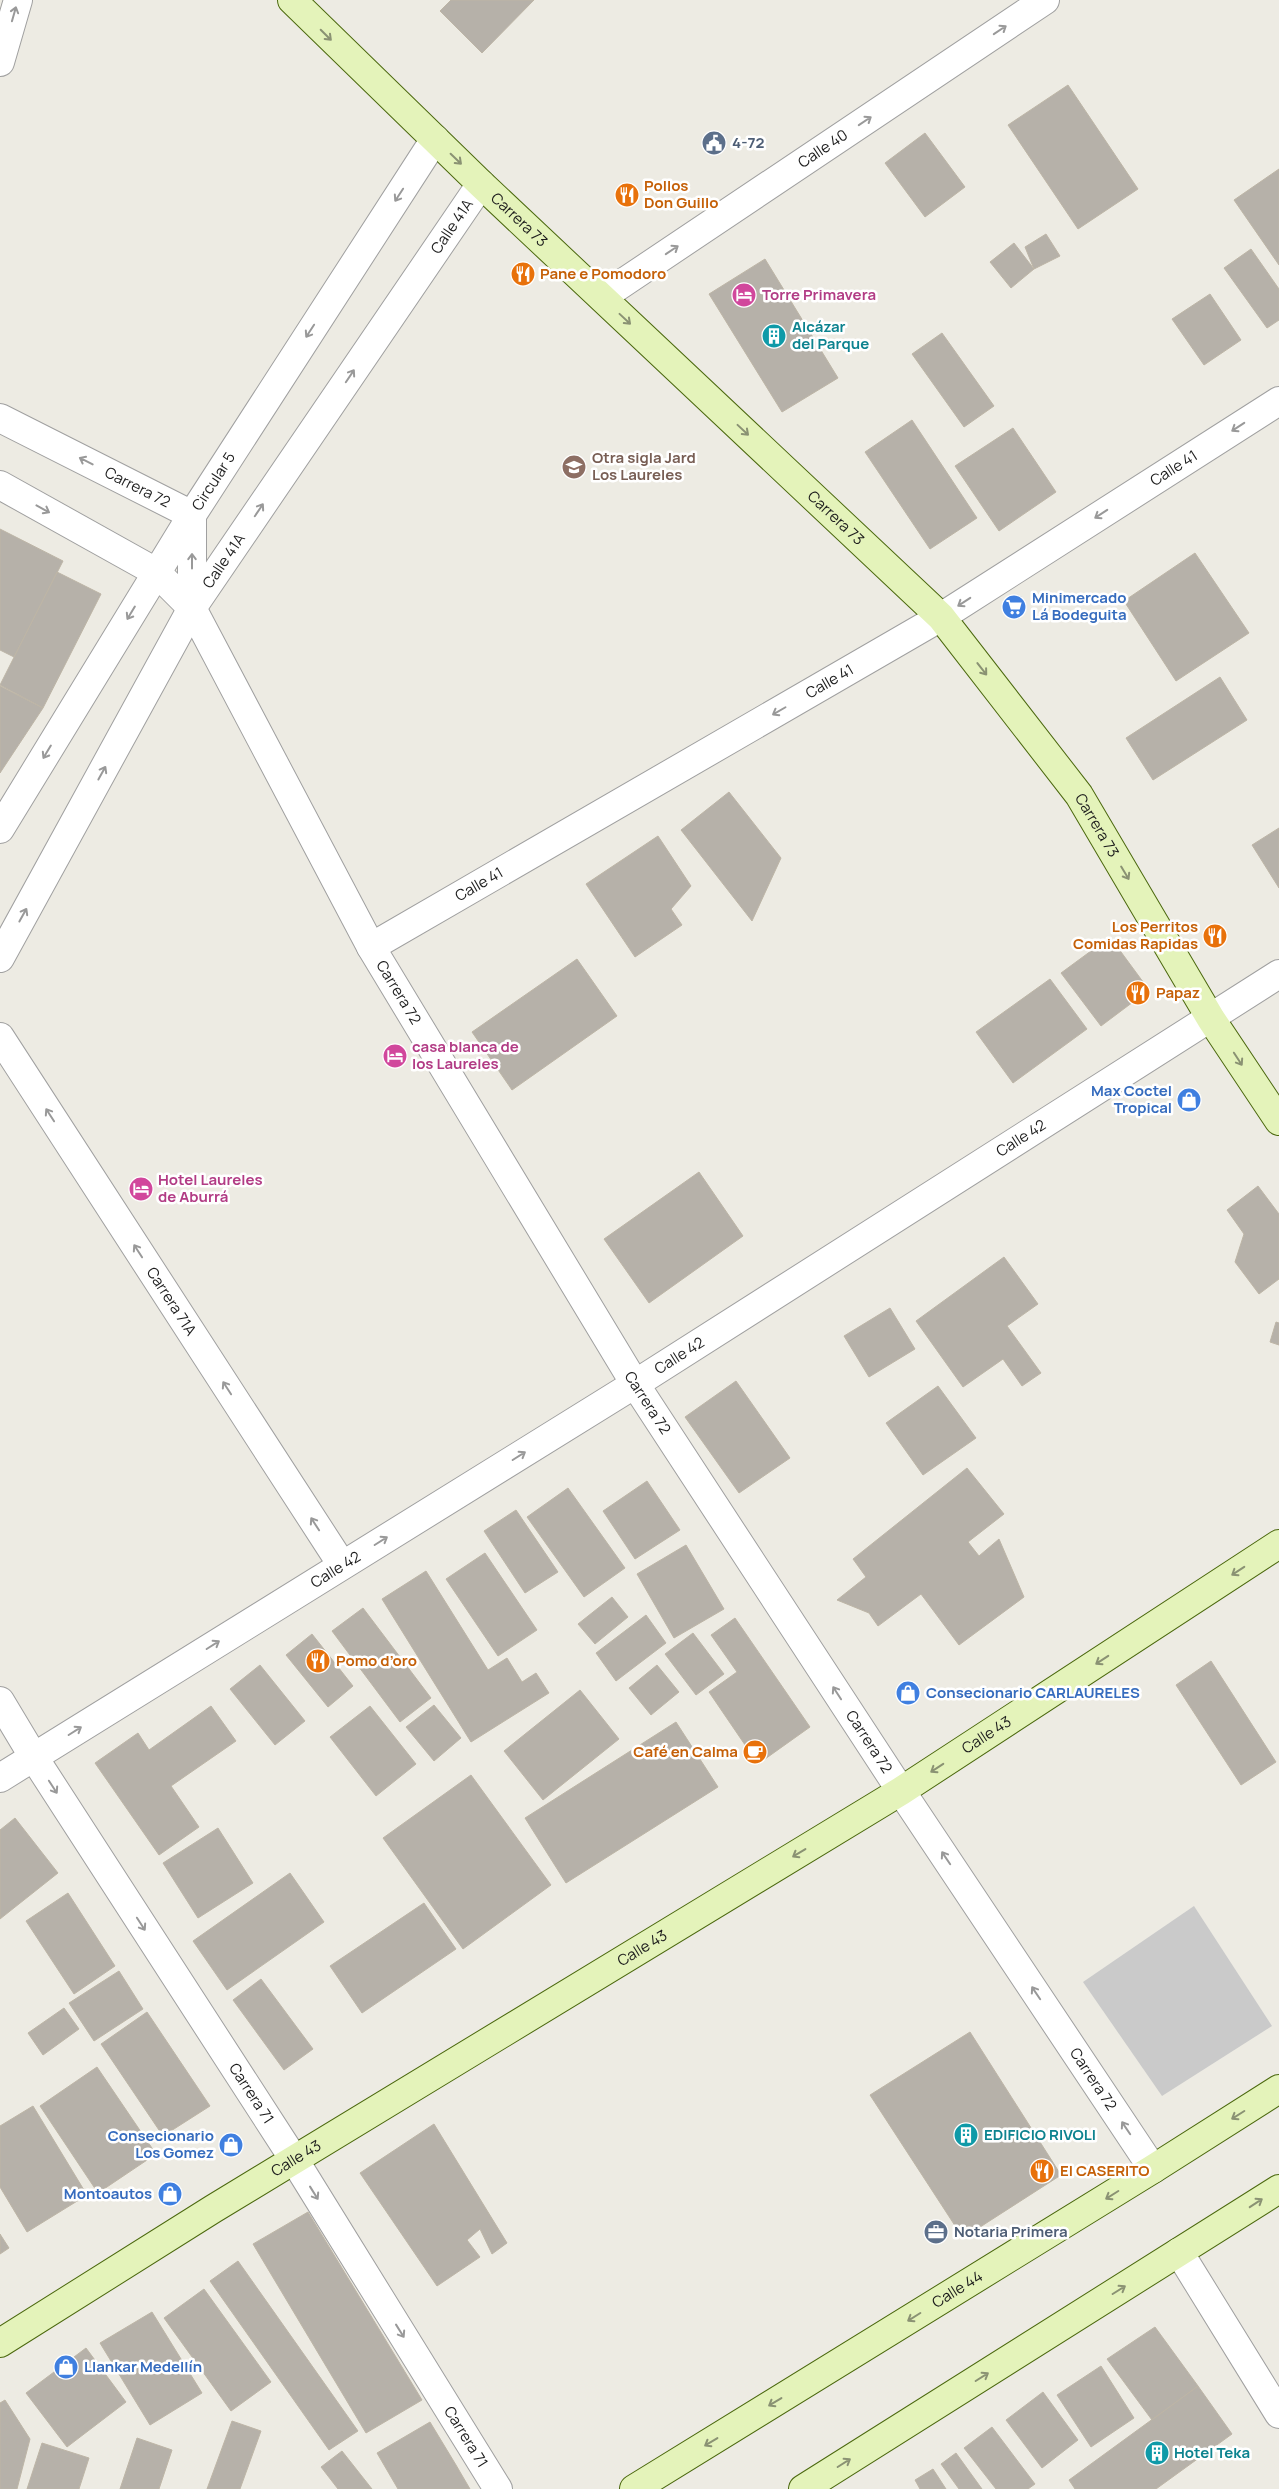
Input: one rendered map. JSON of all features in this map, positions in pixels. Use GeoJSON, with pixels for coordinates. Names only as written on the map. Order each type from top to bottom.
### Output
{"type":"FeatureCollection","features":[{"type":"Feature","properties":{"kind":"street"},"geometry":{"type":"LineString","coordinates":[[0,62],[18,0]]}},
{"type":"Feature","properties":{"kind":"street","name":"Carrera 73"},"geometry":{"type":"LineString","coordinates":[[292,0],[481,184],[941,617],[1079,795],[1211,1019],[1279,1121]]}},
{"type":"Feature","properties":{"kind":"street","name":"Calle 40"},"geometry":{"type":"LineString","coordinates":[[602,297],[1045,0]]}},
{"type":"Feature","properties":{"kind":"street","name":"Circular 5"},"geometry":{"type":"LineString","coordinates":[[0,828],[156,572],[435,139]]}},
{"type":"Feature","properties":{"kind":"street","name":"Calle 41A"},"geometry":{"type":"LineString","coordinates":[[0,958],[192,608],[481,184]]}},
{"type":"Feature","properties":{"kind":"street","name":"Calle 41"},"geometry":{"type":"LineString","coordinates":[[371,947],[941,617],[1279,400]]}},
{"type":"Feature","properties":{"kind":"street","name":"Carrera 72"},"geometry":{"type":"LineString","coordinates":[[0,418],[192,515],[192,608]]}},
{"type":"Feature","properties":{"kind":"street","name":"Carrera 72"},"geometry":{"type":"LineString","coordinates":[[0,485],[156,572],[192,608],[371,947],[635,1384],[901,1791],[1153,2169]]}},
{"type":"Feature","properties":{"kind":"street","name":"Calle 42"},"geometry":{"type":"LineString","coordinates":[[0,1778],[635,1384],[1279,974]]}},
{"type":"Feature","properties":{"kind":"street","name":"Carrera 71A"},"geometry":{"type":"LineString","coordinates":[[0,1037],[342,1565]]}},
{"type":"Feature","properties":{"kind":"street","name":"Calle 43"},"geometry":{"type":"LineString","coordinates":[[0,2343],[213,2209],[295,2161],[901,1791],[1279,1544]]}},
{"type":"Feature","properties":{"kind":"street","name":"Carrera 71"},"geometry":{"type":"LineString","coordinates":[[0,1701],[33,1756],[295,2161],[498,2489]]}},
{"type":"Feature","properties":{"kind":"street","name":"Calle 44"},"geometry":{"type":"LineString","coordinates":[[634,2489],[1153,2169],[1279,2089]]}},
{"type":"Feature","properties":{"kind":"street"},"geometry":{"type":"LineString","coordinates":[[803,2489],[1279,2189]]}},
{"type":"Feature","properties":{"kind":"street"},"geometry":{"type":"LineString","coordinates":[[1179,2252],[1279,2414]]}},
{"type":"Feature","properties":{"kind":"shaded area"},"geometry":{"type":"Polygon","coordinates":[[[1194,1906],[1272,2026],[1162,2096],[1083,1982],[1194,1906]]]}},
{"type":"Feature","properties":{"kind":"building"},"geometry":{"type":"Polygon","coordinates":[[[451,0],[534,0],[482,53],[440,11],[451,0]]]}},
{"type":"Feature","properties":{"kind":"building"},"geometry":{"type":"Polygon","coordinates":[[[1068,85],[1138,189],[1078,229],[1008,125],[1068,85]]]}},
{"type":"Feature","properties":{"kind":"building"},"geometry":{"type":"Polygon","coordinates":[[[925,133],[965,187],[925,217],[885,163],[925,133]]]}},
{"type":"Feature","properties":{"kind":"building"},"geometry":{"type":"Polygon","coordinates":[[[1279,169],[1279,265],[1234,200],[1279,169]]]}},
{"type":"Feature","properties":{"kind":"building"},"geometry":{"type":"Polygon","coordinates":[[[1046,234],[1060,256],[1034,269],[1025,247],[1046,234]]]}},
{"type":"Feature","properties":{"kind":"building"},"geometry":{"type":"Polygon","coordinates":[[[1014,243],[1034,269],[1011,288],[990,262],[1014,243]]]}},
{"type":"Feature","properties":{"kind":"building"},"geometry":{"type":"Polygon","coordinates":[[[1251,249],[1279,289],[1279,320],[1267,328],[1224,268],[1251,249]]]}},
{"type":"Feature","properties":{"kind":"building","name":"Alcázar del Parque"},"geometry":{"type":"Polygon","coordinates":[[[765,259],[838,378],[782,412],[709,294],[765,259]]]}},
{"type":"Feature","properties":{"kind":"building"},"geometry":{"type":"Polygon","coordinates":[[[1210,294],[1241,340],[1204,365],[1172,319],[1210,294]]]}},
{"type":"Feature","properties":{"kind":"building"},"geometry":{"type":"Polygon","coordinates":[[[942,333],[994,406],[964,427],[912,354],[942,333]]]}},
{"type":"Feature","properties":{"kind":"building"},"geometry":{"type":"Polygon","coordinates":[[[912,420],[977,518],[930,549],[865,452],[912,420]]]}},
{"type":"Feature","properties":{"kind":"building"},"geometry":{"type":"Polygon","coordinates":[[[1013,428],[1056,492],[999,531],[955,466],[1013,428]]]}},
{"type":"Feature","properties":{"kind":"building"},"geometry":{"type":"Polygon","coordinates":[[[0,529],[63,561],[14,657],[0,650],[0,529]]]}},
{"type":"Feature","properties":{"kind":"building"},"geometry":{"type":"Polygon","coordinates":[[[1195,553],[1249,633],[1176,681],[1124,601],[1195,553]]]}},
{"type":"Feature","properties":{"kind":"building"},"geometry":{"type":"Polygon","coordinates":[[[57,572],[101,594],[43,708],[0,685],[57,572]]]}},
{"type":"Feature","properties":{"kind":"building"},"geometry":{"type":"Polygon","coordinates":[[[1220,677],[1247,720],[1153,780],[1126,738],[1220,677]]]}},
{"type":"Feature","properties":{"kind":"building"},"geometry":{"type":"Polygon","coordinates":[[[0,686],[43,708],[0,773],[0,686]]]}},
{"type":"Feature","properties":{"kind":"building"},"geometry":{"type":"Polygon","coordinates":[[[729,792],[781,858],[752,921],[681,830],[729,792]]]}},
{"type":"Feature","properties":{"kind":"building"},"geometry":{"type":"Polygon","coordinates":[[[1279,828],[1279,888],[1252,845],[1279,828]]]}},
{"type":"Feature","properties":{"kind":"building"},"geometry":{"type":"Polygon","coordinates":[[[658,836],[691,886],[671,909],[682,925],[635,957],[586,884],[658,836]]]}},
{"type":"Feature","properties":{"kind":"building"},"geometry":{"type":"Polygon","coordinates":[[[1110,937],[1149,990],[1101,1026],[1061,973],[1110,937]]]}},
{"type":"Feature","properties":{"kind":"building"},"geometry":{"type":"Polygon","coordinates":[[[577,959],[617,1016],[512,1090],[472,1032],[577,959]]]}},
{"type":"Feature","properties":{"kind":"building"},"geometry":{"type":"Polygon","coordinates":[[[1050,979],[1087,1029],[1013,1083],[976,1032],[1050,979]]]}},
{"type":"Feature","properties":{"kind":"building"},"geometry":{"type":"Polygon","coordinates":[[[699,1172],[743,1236],[649,1303],[604,1239],[699,1172]]]}},
{"type":"Feature","properties":{"kind":"building"},"geometry":{"type":"Polygon","coordinates":[[[1258,1186],[1279,1214],[1279,1279],[1259,1294],[1235,1262],[1244,1234],[1227,1210],[1258,1186]]]}},
{"type":"Feature","properties":{"kind":"building"},"geometry":{"type":"Polygon","coordinates":[[[1004,1257],[1038,1304],[1007,1326],[1041,1373],[1022,1386],[1003,1359],[963,1387],[916,1321],[1004,1257]]]}},
{"type":"Feature","properties":{"kind":"building"},"geometry":{"type":"Polygon","coordinates":[[[890,1308],[915,1349],[869,1377],[844,1336],[890,1308]]]}},
{"type":"Feature","properties":{"kind":"building"},"geometry":{"type":"Polygon","coordinates":[[[1276,1322],[1279,1323],[1279,1345],[1270,1342],[1276,1322]]]}},
{"type":"Feature","properties":{"kind":"building"},"geometry":{"type":"Polygon","coordinates":[[[736,1381],[790,1458],[739,1493],[685,1417],[736,1381]]]}},
{"type":"Feature","properties":{"kind":"building"},"geometry":{"type":"Polygon","coordinates":[[[938,1386],[976,1438],[923,1475],[886,1423],[938,1386]]]}},
{"type":"Feature","properties":{"kind":"building"},"geometry":{"type":"Polygon","coordinates":[[[967,1468],[1004,1514],[968,1542],[979,1556],[999,1539],[1024,1597],[959,1645],[921,1594],[878,1626],[869,1613],[837,1600],[866,1577],[853,1559],[967,1468]]]}},
{"type":"Feature","properties":{"kind":"building"},"geometry":{"type":"Polygon","coordinates":[[[647,1481],[680,1530],[635,1559],[603,1511],[647,1481]]]}},
{"type":"Feature","properties":{"kind":"building"},"geometry":{"type":"Polygon","coordinates":[[[568,1488],[625,1568],[584,1597],[527,1517],[568,1488]]]}},
{"type":"Feature","properties":{"kind":"building"},"geometry":{"type":"Polygon","coordinates":[[[516,1510],[558,1572],[525,1593],[484,1531],[516,1510]]]}},
{"type":"Feature","properties":{"kind":"building"},"geometry":{"type":"Polygon","coordinates":[[[686,1545],[724,1609],[674,1638],[637,1574],[686,1545]]]}},
{"type":"Feature","properties":{"kind":"building"},"geometry":{"type":"Polygon","coordinates":[[[485,1553],[537,1630],[498,1656],[446,1579],[485,1553]]]}},
{"type":"Feature","properties":{"kind":"building"},"geometry":{"type":"Polygon","coordinates":[[[426,1571],[488,1670],[507,1658],[522,1682],[536,1673],[549,1693],[471,1742],[382,1599],[426,1571]]]}},
{"type":"Feature","properties":{"kind":"building"},"geometry":{"type":"Polygon","coordinates":[[[612,1597],[628,1617],[595,1644],[578,1624],[612,1597]]]}},
{"type":"Feature","properties":{"kind":"building"},"geometry":{"type":"Polygon","coordinates":[[[363,1608],[431,1698],[400,1722],[332,1631],[363,1608]]]}},
{"type":"Feature","properties":{"kind":"building"},"geometry":{"type":"Polygon","coordinates":[[[646,1615],[666,1643],[616,1681],[596,1653],[646,1615]]]}},
{"type":"Feature","properties":{"kind":"building"},"geometry":{"type":"Polygon","coordinates":[[[735,1618],[810,1727],[758,1764],[709,1692],[737,1672],[711,1635],[735,1618]]]}},
{"type":"Feature","properties":{"kind":"building"},"geometry":{"type":"Polygon","coordinates":[[[693,1633],[724,1674],[696,1695],[665,1654],[693,1633]]]}},
{"type":"Feature","properties":{"kind":"building"},"geometry":{"type":"Polygon","coordinates":[[[312,1634],[353,1686],[328,1707],[286,1655],[312,1634]]]}},
{"type":"Feature","properties":{"kind":"building"},"geometry":{"type":"Polygon","coordinates":[[[1211,1661],[1276,1762],[1241,1785],[1176,1685],[1211,1661]]]}},
{"type":"Feature","properties":{"kind":"building"},"geometry":{"type":"Polygon","coordinates":[[[260,1665],[305,1721],[275,1745],[230,1689],[260,1665]]]}},
{"type":"Feature","properties":{"kind":"building"},"geometry":{"type":"Polygon","coordinates":[[[657,1665],[679,1692],[651,1715],[629,1688],[657,1665]]]}},
{"type":"Feature","properties":{"kind":"building"},"geometry":{"type":"Polygon","coordinates":[[[580,1690],[619,1739],[543,1800],[504,1751],[580,1690]]]}},
{"type":"Feature","properties":{"kind":"building"},"geometry":{"type":"Polygon","coordinates":[[[434,1705],[461,1738],[434,1761],[406,1727],[434,1705]]]}},
{"type":"Feature","properties":{"kind":"building"},"geometry":{"type":"Polygon","coordinates":[[[211,1706],[236,1741],[171,1786],[199,1827],[159,1855],[95,1763],[138,1733],[149,1750],[211,1706]]]}},
{"type":"Feature","properties":{"kind":"building"},"geometry":{"type":"Polygon","coordinates":[[[370,1706],[416,1764],[376,1796],[330,1737],[370,1706]]]}},
{"type":"Feature","properties":{"kind":"building"},"geometry":{"type":"Polygon","coordinates":[[[676,1722],[718,1787],[566,1883],[525,1818],[676,1722]]]}},
{"type":"Feature","properties":{"kind":"building"},"geometry":{"type":"Polygon","coordinates":[[[471,1775],[551,1885],[463,1949],[383,1838],[471,1775]]]}},
{"type":"Feature","properties":{"kind":"building"},"geometry":{"type":"Polygon","coordinates":[[[15,1818],[58,1873],[0,1919],[0,1830],[15,1818]]]}},
{"type":"Feature","properties":{"kind":"building"},"geometry":{"type":"Polygon","coordinates":[[[218,1828],[253,1883],[198,1918],[163,1863],[218,1828]]]}},
{"type":"Feature","properties":{"kind":"building"},"geometry":{"type":"Polygon","coordinates":[[[290,1873],[324,1922],[227,1990],[193,1941],[290,1873]]]}},
{"type":"Feature","properties":{"kind":"building"},"geometry":{"type":"Polygon","coordinates":[[[68,1893],[115,1966],[74,1994],[26,1921],[68,1893]]]}},
{"type":"Feature","properties":{"kind":"building"},"geometry":{"type":"Polygon","coordinates":[[[424,1903],[456,1949],[362,2013],[330,1966],[424,1903]]]}},
{"type":"Feature","properties":{"kind":"building"},"geometry":{"type":"Polygon","coordinates":[[[119,1971],[143,2009],[94,2041],[69,2003],[119,1971]]]}},
{"type":"Feature","properties":{"kind":"building"},"geometry":{"type":"Polygon","coordinates":[[[261,1979],[313,2049],[284,2070],[233,2000],[261,1979]]]}},
{"type":"Feature","properties":{"kind":"building"},"geometry":{"type":"Polygon","coordinates":[[[64,2008],[79,2029],[43,2055],[28,2033],[64,2008]]]}},
{"type":"Feature","properties":{"kind":"building"},"geometry":{"type":"Polygon","coordinates":[[[147,2012],[210,2106],[163,2136],[101,2044],[147,2012]]]}},
{"type":"Feature","properties":{"kind":"building","name":"EDIFICIO RIVOLI"},"geometry":{"type":"Polygon","coordinates":[[[970,2032],[1061,2175],[963,2238],[870,2095],[970,2032]]]}},
{"type":"Feature","properties":{"kind":"building"},"geometry":{"type":"Polygon","coordinates":[[[97,2067],[156,2154],[98,2193],[40,2106],[97,2067]]]}},
{"type":"Feature","properties":{"kind":"building"},"geometry":{"type":"Polygon","coordinates":[[[33,2106],[87,2195],[27,2232],[0,2187],[0,2126],[33,2106]]]}},
{"type":"Feature","properties":{"kind":"building"},"geometry":{"type":"Polygon","coordinates":[[[434,2124],[507,2243],[492,2254],[480,2229],[467,2240],[480,2257],[437,2286],[360,2173],[434,2124]]]}},
{"type":"Feature","properties":{"kind":"building"},"geometry":{"type":"Polygon","coordinates":[[[308,2212],[422,2400],[366,2433],[253,2244],[308,2212]]]}},
{"type":"Feature","properties":{"kind":"building"},"geometry":{"type":"Polygon","coordinates":[[[0,2234],[9,2248],[0,2254],[0,2234]]]}},
{"type":"Feature","properties":{"kind":"building"},"geometry":{"type":"Polygon","coordinates":[[[238,2261],[358,2431],[329,2450],[210,2281],[238,2261]]]}},
{"type":"Feature","properties":{"kind":"building"},"geometry":{"type":"Polygon","coordinates":[[[204,2289],[271,2382],[231,2411],[164,2318],[204,2289]]]}},
{"type":"Feature","properties":{"kind":"building"},"geometry":{"type":"Polygon","coordinates":[[[152,2312],[202,2393],[150,2425],[100,2343],[152,2312]]]}},
{"type":"Feature","properties":{"kind":"building"},"geometry":{"type":"Polygon","coordinates":[[[1155,2327],[1198,2386],[1152,2420],[1107,2359],[1155,2327]]]}},
{"type":"Feature","properties":{"kind":"building"},"geometry":{"type":"Polygon","coordinates":[[[86,2348],[126,2402],[67,2447],[26,2393],[86,2348]]]}},
{"type":"Feature","properties":{"kind":"building"},"geometry":{"type":"Polygon","coordinates":[[[1101,2366],[1134,2418],[1091,2447],[1057,2395],[1101,2366]]]}},
{"type":"Feature","properties":{"kind":"building","name":"Hotel Teka"},"geometry":{"type":"Polygon","coordinates":[[[1198,2386],[1232,2434],[1156,2489],[1075,2489],[1069,2480],[1198,2386]]]}},
{"type":"Feature","properties":{"kind":"building"},"geometry":{"type":"Polygon","coordinates":[[[1043,2392],[1078,2440],[1042,2468],[1006,2420],[1043,2392]]]}},
{"type":"Feature","properties":{"kind":"building"},"geometry":{"type":"Polygon","coordinates":[[[5,2400],[30,2439],[17,2489],[0,2489],[0,2403],[5,2400]]]}},
{"type":"Feature","properties":{"kind":"building"},"geometry":{"type":"Polygon","coordinates":[[[232,2421],[261,2431],[240,2489],[207,2489],[232,2421]]]}},
{"type":"Feature","properties":{"kind":"building"},"geometry":{"type":"Polygon","coordinates":[[[430,2422],[470,2489],[398,2489],[377,2453],[430,2422]]]}},
{"type":"Feature","properties":{"kind":"building"},"geometry":{"type":"Polygon","coordinates":[[[992,2427],[1035,2484],[1028,2489],[996,2489],[964,2448],[992,2427]]]}},
{"type":"Feature","properties":{"kind":"building"},"geometry":{"type":"Polygon","coordinates":[[[137,2438],[172,2450],[159,2489],[120,2489],[137,2438]]]}},
{"type":"Feature","properties":{"kind":"building"},"geometry":{"type":"Polygon","coordinates":[[[42,2443],[89,2458],[79,2489],[27,2489],[42,2443]]]}},
{"type":"Feature","properties":{"kind":"building"},"geometry":{"type":"Polygon","coordinates":[[[342,2451],[372,2489],[338,2489],[321,2467],[342,2451]]]}},
{"type":"Feature","properties":{"kind":"building"},"geometry":{"type":"Polygon","coordinates":[[[956,2453],[982,2489],[959,2489],[941,2464],[956,2453]]]}},
{"type":"Feature","properties":{"kind":"building"},"geometry":{"type":"Polygon","coordinates":[[[933,2469],[946,2489],[920,2489],[915,2480],[933,2469]]]}},
{"type":"Feature","properties":{"kind":"place","name":"4-72"},"geometry":{"type":"Point","coordinates":[714,143]}},
{"type":"Feature","properties":{"kind":"place","name":"Pollos Don Guillo"},"geometry":{"type":"Point","coordinates":[627,195]}},
{"type":"Feature","properties":{"kind":"place","name":"Pane e Pomodoro"},"geometry":{"type":"Point","coordinates":[523,274]}},
{"type":"Feature","properties":{"kind":"place","name":"Torre Primavera"},"geometry":{"type":"Point","coordinates":[744,295]}},
{"type":"Feature","properties":{"kind":"place","name":"Alcázar del Parque"},"geometry":{"type":"Point","coordinates":[774,336]}},
{"type":"Feature","properties":{"kind":"place","name":"Otra sigla Jard Los Laureles"},"geometry":{"type":"Point","coordinates":[574,467]}},
{"type":"Feature","properties":{"kind":"place","name":"Minimercado Lá Bodeguita"},"geometry":{"type":"Point","coordinates":[1014,607]}},
{"type":"Feature","properties":{"kind":"place","name":"Los Perritos Comidas Rapidas"},"geometry":{"type":"Point","coordinates":[1215,936]}},
{"type":"Feature","properties":{"kind":"place","name":"Papaz"},"geometry":{"type":"Point","coordinates":[1138,993]}},
{"type":"Feature","properties":{"kind":"place","name":"casa blanca de los Laureles"},"geometry":{"type":"Point","coordinates":[395,1056]}},
{"type":"Feature","properties":{"kind":"place","name":"Max Coctel Tropical"},"geometry":{"type":"Point","coordinates":[1189,1100]}},
{"type":"Feature","properties":{"kind":"place","name":"Hotel Laureles de Aburrá"},"geometry":{"type":"Point","coordinates":[141,1189]}},
{"type":"Feature","properties":{"kind":"place","name":"Pomo d’oro"},"geometry":{"type":"Point","coordinates":[318,1661]}},
{"type":"Feature","properties":{"kind":"place","name":"Consecionario CARLAURELES"},"geometry":{"type":"Point","coordinates":[908,1693]}},
{"type":"Feature","properties":{"kind":"place","name":"Café en Calma"},"geometry":{"type":"Point","coordinates":[755,1752]}},
{"type":"Feature","properties":{"kind":"place","name":"EDIFICIO RIVOLI"},"geometry":{"type":"Point","coordinates":[966,2135]}},
{"type":"Feature","properties":{"kind":"place","name":"Consecionario Los Gomez"},"geometry":{"type":"Point","coordinates":[231,2145]}},
{"type":"Feature","properties":{"kind":"place","name":"El CASERITO"},"geometry":{"type":"Point","coordinates":[1042,2171]}},
{"type":"Feature","properties":{"kind":"place","name":"Montoautos"},"geometry":{"type":"Point","coordinates":[170,2194]}},
{"type":"Feature","properties":{"kind":"place","name":"Notaria Primera"},"geometry":{"type":"Point","coordinates":[936,2232]}},
{"type":"Feature","properties":{"kind":"place","name":"Llankar Medellín"},"geometry":{"type":"Point","coordinates":[66,2367]}},
{"type":"Feature","properties":{"kind":"place","name":"Hotel Teka"},"geometry":{"type":"Point","coordinates":[1157,2453]}}]}
